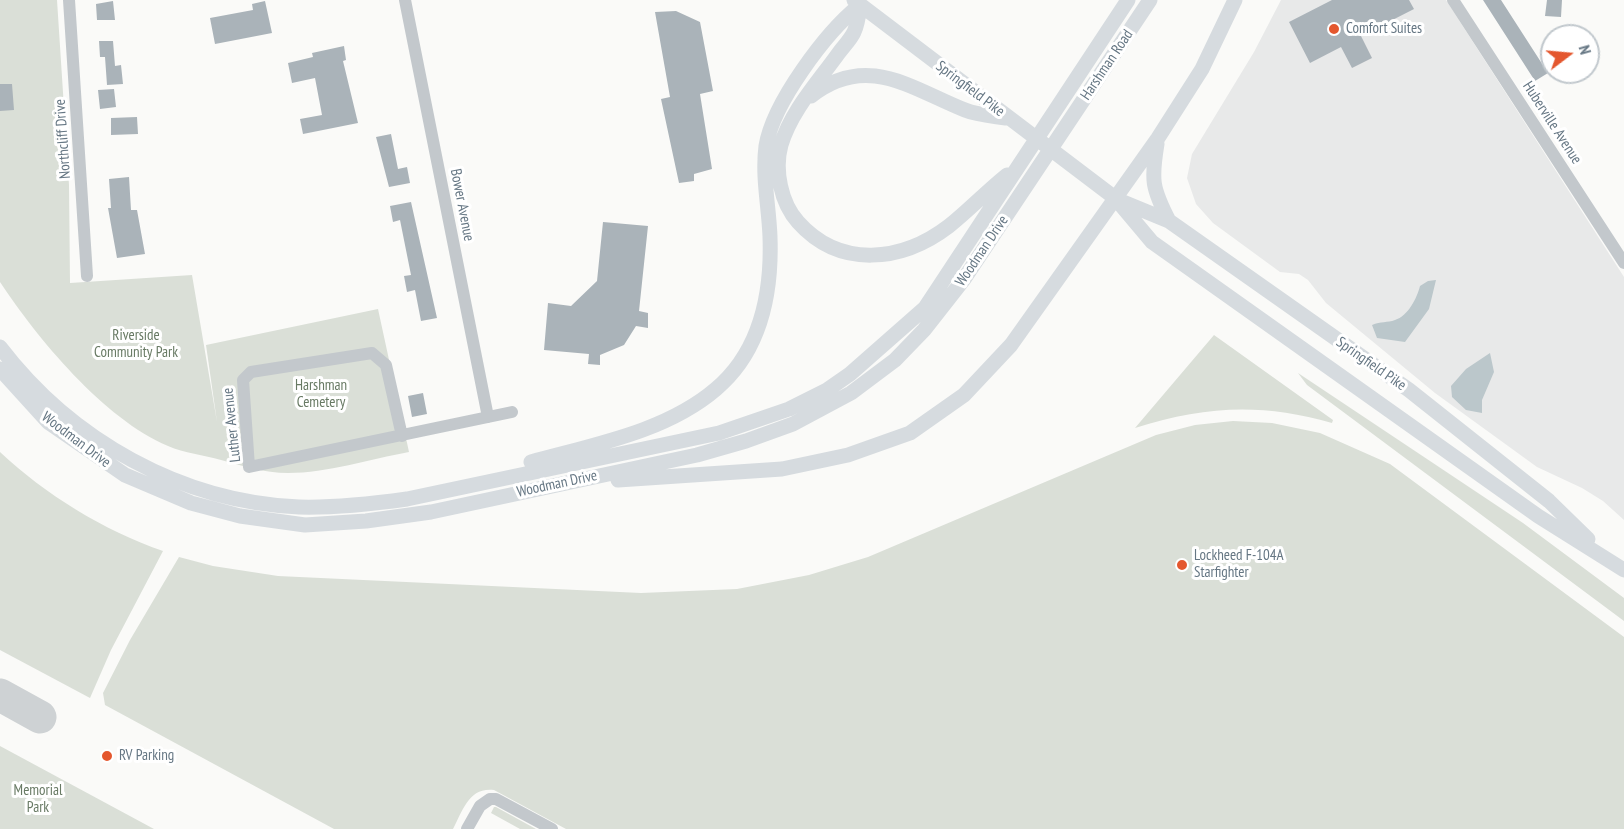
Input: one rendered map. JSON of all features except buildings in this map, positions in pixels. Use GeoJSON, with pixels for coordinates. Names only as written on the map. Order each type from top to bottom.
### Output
{"type":"FeatureCollection","features":[{"type":"Feature","properties":{"kind":"main road","name":"Harshman Road"},"geometry":{"type":"LineString","coordinates":[[1025,154],[1128,0]]}},
{"type":"Feature","properties":{"kind":"main road","name":"Harshman Road"},"geometry":{"type":"LineString","coordinates":[[1039,164],[1150,0]]}},
{"type":"Feature","properties":{"kind":"main road"},"geometry":{"type":"LineString","coordinates":[[535,488],[702,473],[782,469],[848,455],[910,432],[964,395],[1011,345],[1158,138],[1202,69],[1235,0]]}},
{"type":"Feature","properties":{"kind":"main road"},"geometry":{"type":"LineString","coordinates":[[857,2],[855,31],[797,111],[787,128],[780,148],[780,184],[795,219],[808,233],[825,246],[845,254],[868,257],[886,256],[926,240],[948,227],[1016,167]]}},
{"type":"Feature","properties":{"kind":"main road"},"geometry":{"type":"LineString","coordinates":[[407,499],[638,430],[695,404],[716,390],[734,371],[751,349],[767,297],[770,246],[765,161],[771,128],[777,111],[797,81],[841,20],[857,2]]}},
{"type":"Feature","properties":{"kind":"main road","name":"Springfield Pike"},"geometry":{"type":"LineString","coordinates":[[857,2],[1115,198],[1152,242],[1538,516],[1607,557]]}},
{"type":"Feature","properties":{"kind":"main road"},"geometry":{"type":"LineString","coordinates":[[797,111],[818,91],[833,82],[867,75],[899,80],[967,111],[1010,119]]}},
{"type":"Feature","properties":{"kind":"main road"},"geometry":{"type":"LineString","coordinates":[[1158,138],[1153,183],[1155,193],[1169,221]]}},
{"type":"Feature","properties":{"kind":"main road","name":"Woodman Drive"},"geometry":{"type":"LineString","coordinates":[[0,347],[33,386],[79,427],[131,460],[172,479],[228,497],[298,507],[341,506],[407,499],[719,433],[789,409],[827,390],[901,331],[924,308],[1025,154]]}},
{"type":"Feature","properties":{"kind":"main road","name":"Woodman Drive"},"geometry":{"type":"LineString","coordinates":[[0,369],[48,422],[124,476],[191,502],[240,516],[305,525],[366,521],[431,512],[697,455],[794,424],[851,393],[895,360],[924,330],[964,279],[1039,164]]}},
{"type":"Feature","properties":{"kind":"main road","name":"Springfield Pike"},"geometry":{"type":"LineString","coordinates":[[1115,198],[1169,221],[1414,394],[1549,501],[1607,557],[1624,570]]}},
{"type":"Feature","properties":{"kind":"street","name":"Northcliff Drive"},"geometry":{"type":"LineString","coordinates":[[69,0],[87,276]]}},
{"type":"Feature","properties":{"kind":"street","name":"Bower Avenue"},"geometry":{"type":"LineString","coordinates":[[405,0],[488,417]]}},
{"type":"Feature","properties":{"kind":"street","name":"Huberville Avenue"},"geometry":{"type":"LineString","coordinates":[[1453,0],[1624,263]]}},
{"type":"Feature","properties":{"kind":"street","name":"Luther Avenue"},"geometry":{"type":"LineString","coordinates":[[402,436],[386,365],[372,353],[251,372],[243,380],[249,467],[402,436],[512,412]]}},
{"type":"Feature","properties":{"kind":"street"},"geometry":{"type":"LineString","coordinates":[[467,829],[480,806],[490,799],[496,799],[552,829]]}},
{"type":"Feature","properties":{"kind":"shaded area"},"geometry":{"type":"Polygon","coordinates":[[[1281,0],[1446,0],[1624,277],[1624,520],[1603,501],[1582,488],[1537,467],[1435,393],[1326,303],[1308,280],[1299,274],[1280,272],[1213,223],[1196,204],[1187,178],[1192,154],[1254,52],[1281,0]]]}},
{"type":"Feature","properties":{"kind":"shaded area"},"geometry":{"type":"Polygon","coordinates":[[[1436,280],[1429,309],[1405,342],[1377,338],[1372,325],[1400,318],[1411,306],[1420,286],[1428,281],[1436,280]]]}},
{"type":"Feature","properties":{"kind":"shaded area"},"geometry":{"type":"Polygon","coordinates":[[[1490,353],[1494,372],[1482,400],[1482,413],[1466,410],[1452,397],[1451,386],[1466,369],[1490,353]]]}},
{"type":"Feature","properties":{"kind":"green space","name":"Riverside Community Park"},"geometry":{"type":"Polygon","coordinates":[[[0,0],[57,0],[69,185],[70,283],[192,275],[217,422],[206,345],[378,309],[409,452],[303,472],[270,472],[254,469],[168,446],[120,417],[74,375],[33,327],[0,282],[0,0]]]}},
{"type":"Feature","properties":{"kind":"green space"},"geometry":{"type":"Polygon","coordinates":[[[1214,335],[1333,420],[1332,423],[1281,412],[1233,410],[1185,415],[1135,428],[1214,335]]]}},
{"type":"Feature","properties":{"kind":"green space"},"geometry":{"type":"Polygon","coordinates":[[[1298,373],[1523,523],[1624,598],[1624,621],[1307,385],[1298,373]]]}},
{"type":"Feature","properties":{"kind":"green space"},"geometry":{"type":"Polygon","coordinates":[[[1233,421],[1272,423],[1320,433],[1390,464],[1624,637],[1624,829],[566,829],[494,790],[485,790],[478,792],[468,801],[453,829],[334,829],[105,705],[103,693],[130,640],[179,557],[213,566],[278,576],[641,593],[737,589],[809,575],[868,557],[1156,435],[1195,425],[1233,421]]]}},
{"type":"Feature","properties":{"kind":"green space"},"geometry":{"type":"Polygon","coordinates":[[[0,452],[36,483],[76,510],[119,533],[163,551],[111,650],[90,698],[0,650],[0,452]]]}},
{"type":"Feature","properties":{"kind":"green space","name":"Memorial Park"},"geometry":{"type":"Polygon","coordinates":[[[0,746],[154,829],[0,829],[0,746]]]}},
{"type":"Feature","properties":{"kind":"green space"},"geometry":{"type":"Polygon","coordinates":[[[494,807],[536,829],[520,829],[491,813],[494,807]]]}},
{"type":"Feature","properties":{"kind":"taxiway"},"geometry":{"type":"LineString","coordinates":[[0,695],[40,717]]}},
{"type":"Feature","properties":{"kind":"place","name":"Comfort Suites"},"geometry":{"type":"Point","coordinates":[1334,29]}},
{"type":"Feature","properties":{"kind":"place","name":"Lockheed F-104A Starfighter"},"geometry":{"type":"Point","coordinates":[1182,565]}},
{"type":"Feature","properties":{"kind":"place","name":"RV Parking"},"geometry":{"type":"Point","coordinates":[107,756]}},
{"type":"Feature","properties":{"kind":"park label","name":"Harshman Cemetery"},"geometry":{"type":"Point","coordinates":[321,394]}}]}
